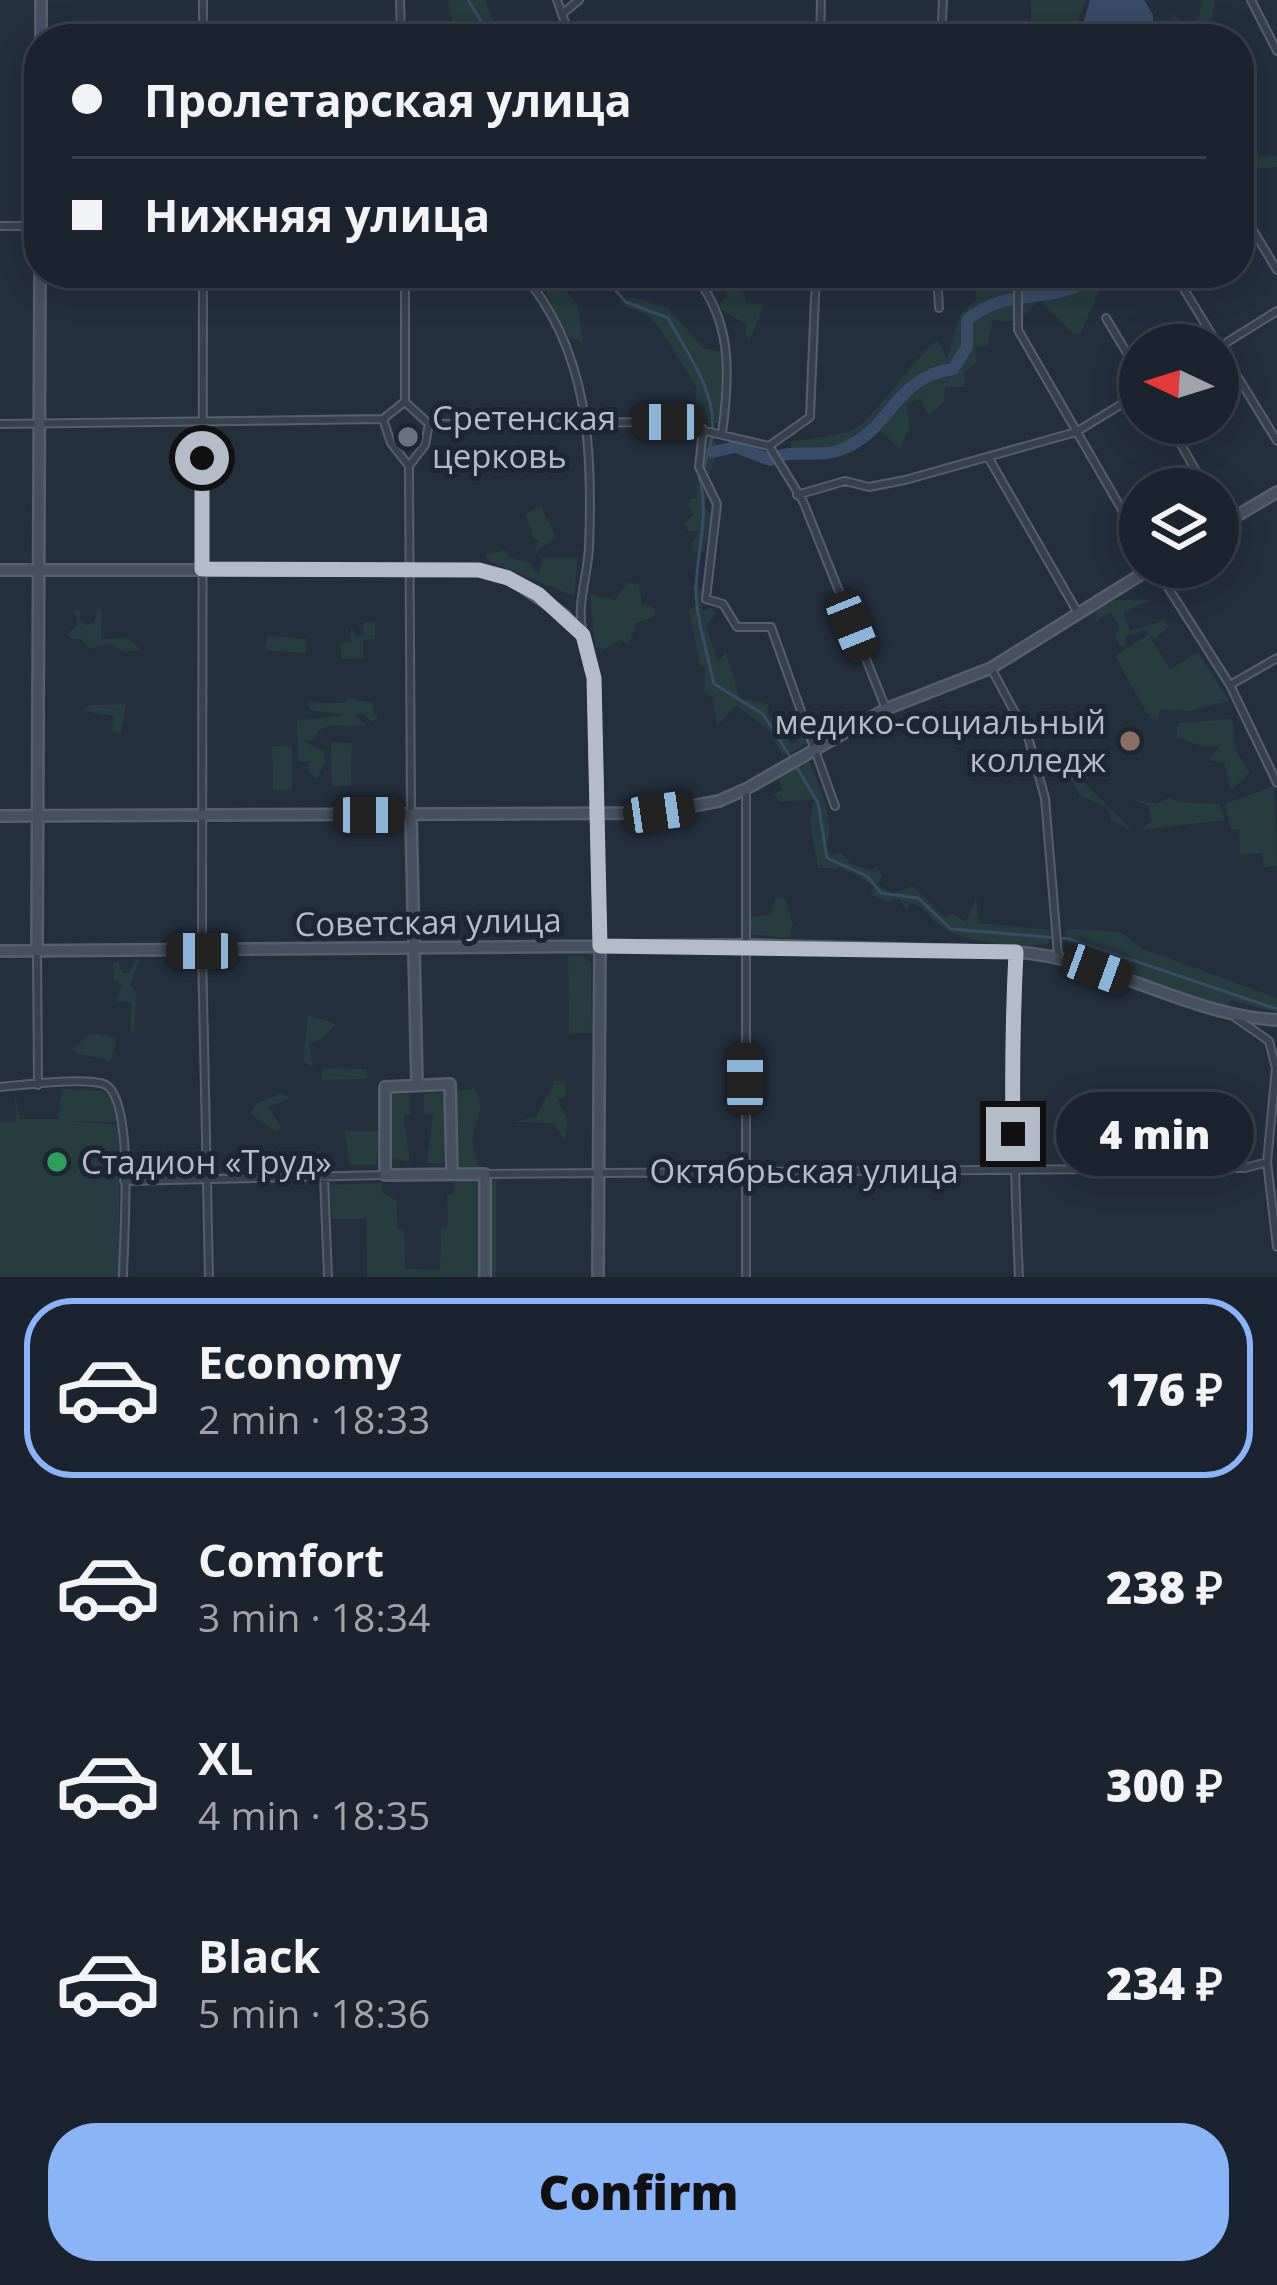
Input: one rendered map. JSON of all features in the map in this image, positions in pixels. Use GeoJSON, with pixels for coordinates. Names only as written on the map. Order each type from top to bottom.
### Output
{"type":"FeatureCollection","features":[{"type":"Feature","properties":{"kind":"street"},"geometry":{"type":"LineString","coordinates":[[557,0],[566,24]]}},
{"type":"Feature","properties":{"kind":"street"},"geometry":{"type":"LineString","coordinates":[[562,13],[579,0]]}},
{"type":"Feature","properties":{"kind":"street"},"geometry":{"type":"LineString","coordinates":[[1251,0],[1277,51]]}},
{"type":"Feature","properties":{"kind":"street"},"geometry":{"type":"LineString","coordinates":[[1254,232],[1277,270]]}},
{"type":"Feature","properties":{"kind":"street"},"geometry":{"type":"LineString","coordinates":[[38,1085],[40,288]]}},
{"type":"Feature","properties":{"kind":"street"},"geometry":{"type":"LineString","coordinates":[[203,288],[201,816],[209,1277]]}},
{"type":"Feature","properties":{"kind":"street"},"geometry":{"type":"LineString","coordinates":[[405,288],[405,402],[429,424],[668,422],[769,446],[797,495],[886,709]]}},
{"type":"Feature","properties":{"kind":"street"},"geometry":{"type":"LineString","coordinates":[[532,288],[565,340],[589,425],[589,550],[578,610],[594,678],[599,813],[598,1277]]}},
{"type":"Feature","properties":{"kind":"street"},"geometry":{"type":"LineString","coordinates":[[705,288],[728,343],[722,433]]}},
{"type":"Feature","properties":{"kind":"street"},"geometry":{"type":"LineString","coordinates":[[709,288],[709,292]]}},
{"type":"Feature","properties":{"kind":"street"},"geometry":{"type":"LineString","coordinates":[[769,446],[810,417],[814,404],[816,288]]}},
{"type":"Feature","properties":{"kind":"street"},"geometry":{"type":"LineString","coordinates":[[938,288],[939,308]]}},
{"type":"Feature","properties":{"kind":"street"},"geometry":{"type":"LineString","coordinates":[[1018,288],[1018,330],[1119,506]]}},
{"type":"Feature","properties":{"kind":"street"},"geometry":{"type":"LineString","coordinates":[[1183,288],[1206,324]]}},
{"type":"Feature","properties":{"kind":"street"},"geometry":{"type":"LineString","coordinates":[[1239,335],[1277,311]]}},
{"type":"Feature","properties":{"kind":"street"},"geometry":{"type":"LineString","coordinates":[[1106,318],[1119,340]]}},
{"type":"Feature","properties":{"kind":"street"},"geometry":{"type":"LineString","coordinates":[[1239,378],[1277,441]]}},
{"type":"Feature","properties":{"kind":"street"},"geometry":{"type":"LineString","coordinates":[[0,424],[383,419],[405,402]]}},
{"type":"Feature","properties":{"kind":"street"},"geometry":{"type":"LineString","coordinates":[[797,495],[844,482],[869,487],[905,480],[1076,432],[1119,406]]}},
{"type":"Feature","properties":{"kind":"street"},"geometry":{"type":"LineString","coordinates":[[383,419],[391,443],[409,466]]}},
{"type":"Feature","properties":{"kind":"street"},"geometry":{"type":"LineString","coordinates":[[417,1085],[407,571],[409,466],[425,445],[429,424]]}},
{"type":"Feature","properties":{"kind":"street"},"geometry":{"type":"LineString","coordinates":[[704,429],[699,467],[717,504],[706,599],[723,604],[736,627],[771,627],[835,806]]}},
{"type":"Feature","properties":{"kind":"street"},"geometry":{"type":"LineString","coordinates":[[988,457],[1078,613]]}},
{"type":"Feature","properties":{"kind":"street"},"geometry":{"type":"LineString","coordinates":[[1239,514],[1277,492]]}},
{"type":"Feature","properties":{"kind":"street"},"geometry":{"type":"LineString","coordinates":[[0,570],[479,570],[538,594],[583,635]]}},
{"type":"Feature","properties":{"kind":"street"},"geometry":{"type":"LineString","coordinates":[[0,816],[599,813],[692,808],[746,789],[886,709],[991,668],[1119,588]]}},
{"type":"Feature","properties":{"kind":"street"},"geometry":{"type":"LineString","coordinates":[[1168,588],[1230,685],[1277,783]]}},
{"type":"Feature","properties":{"kind":"street"},"geometry":{"type":"LineString","coordinates":[[1230,685],[1277,658]]}},
{"type":"Feature","properties":{"kind":"street"},"geometry":{"type":"LineString","coordinates":[[991,668],[1028,737],[1045,798],[1058,955]]}},
{"type":"Feature","properties":{"kind":"street"},"geometry":{"type":"LineString","coordinates":[[746,789],[746,1277]]}},
{"type":"Feature","properties":{"kind":"street","name":"Советская улица"},"geometry":{"type":"LineString","coordinates":[[0,951],[744,945],[1016,952],[1058,955],[1234,1018],[1277,1020]]}},
{"type":"Feature","properties":{"kind":"street"},"geometry":{"type":"LineString","coordinates":[[1016,952],[1010,994],[1016,1019],[1011,1062],[1018,1277]]}},
{"type":"Feature","properties":{"kind":"street"},"geometry":{"type":"LineString","coordinates":[[1234,1018],[1269,1041],[1276,1069],[1267,1162],[1277,1246]]}},
{"type":"Feature","properties":{"kind":"street"},"geometry":{"type":"LineString","coordinates":[[0,1087],[106,1084],[115,1094],[124,1120],[123,1277]]}},
{"type":"Feature","properties":{"kind":"street"},"geometry":{"type":"LineString","coordinates":[[385,1175],[385,1087],[450,1084],[452,1174]]}},
{"type":"Feature","properties":{"kind":"street","name":"Октябрьская улица"},"geometry":{"type":"LineString","coordinates":[[484,1174],[1245,1168],[1267,1162]]}},
{"type":"Feature","properties":{"kind":"street"},"geometry":{"type":"LineString","coordinates":[[124,1181],[484,1174],[485,1277]]}},
{"type":"Feature","properties":{"kind":"street"},"geometry":{"type":"LineString","coordinates":[[324,1177],[328,1277]]}},
{"type":"Feature","properties":{"kind":"green space"},"geometry":{"type":"Polygon","coordinates":[[[448,0],[485,0],[495,24],[454,24],[448,0]]]}},
{"type":"Feature","properties":{"kind":"green space"},"geometry":{"type":"Polygon","coordinates":[[[1031,0],[1086,0],[1076,24],[1031,24],[1031,0]]]}},
{"type":"Feature","properties":{"kind":"green space"},"geometry":{"type":"Polygon","coordinates":[[[1203,0],[1215,0],[1211,20],[1190,24],[1203,0]]]}},
{"type":"Feature","properties":{"kind":"green space"},"geometry":{"type":"Polygon","coordinates":[[[1254,155],[1277,156],[1277,167],[1254,169],[1254,155]]]}},
{"type":"Feature","properties":{"kind":"green space"},"geometry":{"type":"Polygon","coordinates":[[[546,288],[564,288],[578,306],[583,343],[568,336],[546,288]]]}},
{"type":"Feature","properties":{"kind":"green space"},"geometry":{"type":"Polygon","coordinates":[[[742,288],[747,304],[765,304],[750,339],[745,336],[747,324],[721,310],[720,302],[727,297],[724,290],[742,288]]]}},
{"type":"Feature","properties":{"kind":"green space"},"geometry":{"type":"Polygon","coordinates":[[[976,288],[1101,288],[1080,334],[1074,334],[1039,300],[1019,318],[993,319],[988,345],[975,347],[976,363],[964,372],[965,387],[945,387],[944,402],[928,416],[921,399],[907,403],[909,429],[900,449],[880,431],[847,452],[790,458],[791,442],[859,426],[937,340],[947,359],[960,315],[976,300],[976,288]]]}},
{"type":"Feature","properties":{"kind":"green space"},"geometry":{"type":"Polygon","coordinates":[[[634,297],[669,309],[703,348],[725,353],[718,423],[703,423],[696,411],[696,387],[650,316],[622,305],[634,297]]]}},
{"type":"Feature","properties":{"kind":"green space"},"geometry":{"type":"Polygon","coordinates":[[[707,434],[714,435],[716,446],[741,446],[740,452],[726,450],[716,457],[709,476],[696,468],[707,434]]]}},
{"type":"Feature","properties":{"kind":"green space"},"geometry":{"type":"Polygon","coordinates":[[[696,483],[711,492],[703,505],[711,516],[704,552],[694,552],[691,544],[700,531],[688,531],[683,524],[694,514],[688,507],[690,499],[697,498],[696,483]]]}},
{"type":"Feature","properties":{"kind":"green space"},"geometry":{"type":"Polygon","coordinates":[[[541,506],[556,538],[534,553],[539,540],[534,539],[525,514],[541,506]]]}},
{"type":"Feature","properties":{"kind":"green space"},"geometry":{"type":"Polygon","coordinates":[[[506,550],[508,557],[530,563],[535,572],[540,571],[542,558],[578,558],[574,596],[486,560],[486,554],[506,550]]]}},
{"type":"Feature","properties":{"kind":"green space"},"geometry":{"type":"Polygon","coordinates":[[[627,583],[639,584],[642,604],[654,608],[656,616],[636,623],[629,645],[621,640],[603,650],[595,646],[590,595],[615,600],[627,583]]]}},
{"type":"Feature","properties":{"kind":"green space"},"geometry":{"type":"Polygon","coordinates":[[[693,585],[702,590],[702,611],[712,608],[716,613],[706,626],[718,661],[726,653],[740,698],[768,704],[769,716],[783,727],[791,745],[807,732],[816,738],[783,757],[768,729],[736,705],[717,726],[713,698],[704,692],[705,667],[700,665],[689,612],[696,604],[693,585]]]}},
{"type":"Feature","properties":{"kind":"green space"},"geometry":{"type":"Polygon","coordinates":[[[1115,600],[1152,600],[1123,612],[1130,631],[1165,620],[1168,627],[1155,639],[1149,635],[1170,669],[1198,652],[1229,701],[1189,711],[1160,709],[1158,719],[1150,719],[1115,656],[1149,634],[1144,630],[1126,636],[1125,646],[1120,646],[1115,635],[1119,626],[1110,612],[1096,622],[1095,611],[1115,600]]]}},
{"type":"Feature","properties":{"kind":"green space"},"geometry":{"type":"Polygon","coordinates":[[[97,609],[102,610],[101,639],[127,638],[141,649],[125,652],[109,643],[88,649],[81,639],[71,639],[67,634],[78,625],[74,610],[81,610],[80,621],[86,625],[95,622],[97,609]]]}},
{"type":"Feature","properties":{"kind":"green space"},"geometry":{"type":"Polygon","coordinates":[[[364,622],[375,622],[375,639],[363,640],[363,658],[341,659],[340,643],[351,642],[351,628],[357,638],[363,635],[364,622]]]}},
{"type":"Feature","properties":{"kind":"green space"},"geometry":{"type":"Polygon","coordinates":[[[267,636],[307,639],[306,653],[265,650],[267,636]]]}},
{"type":"Feature","properties":{"kind":"green space"},"geometry":{"type":"Polygon","coordinates":[[[347,698],[375,703],[372,710],[378,718],[372,722],[363,714],[355,715],[368,727],[330,725],[318,731],[315,740],[301,740],[323,751],[326,762],[316,779],[308,771],[310,761],[298,762],[297,721],[345,715],[310,710],[307,702],[344,703],[347,698]]]}},
{"type":"Feature","properties":{"kind":"green space"},"geometry":{"type":"Polygon","coordinates":[[[126,704],[121,733],[112,732],[114,716],[81,711],[90,705],[126,704]]]}},
{"type":"Feature","properties":{"kind":"green space"},"geometry":{"type":"Polygon","coordinates":[[[1232,719],[1236,751],[1250,773],[1231,790],[1224,763],[1209,760],[1221,745],[1205,747],[1176,737],[1178,723],[1232,719]]]}},
{"type":"Feature","properties":{"kind":"green space"},"geometry":{"type":"Polygon","coordinates":[[[331,742],[352,743],[351,786],[332,786],[331,742]]]}},
{"type":"Feature","properties":{"kind":"green space"},"geometry":{"type":"Polygon","coordinates":[[[272,746],[292,746],[292,790],[273,790],[272,746]]]}},
{"type":"Feature","properties":{"kind":"green space"},"geometry":{"type":"Polygon","coordinates":[[[808,757],[828,813],[826,849],[832,855],[841,852],[849,863],[869,870],[877,867],[882,876],[878,885],[892,894],[913,886],[945,918],[953,914],[966,922],[976,898],[979,923],[1051,930],[1049,944],[1009,945],[964,937],[941,926],[916,905],[906,910],[899,898],[888,902],[871,895],[874,886],[842,868],[818,868],[810,821],[814,799],[780,802],[774,794],[782,789],[779,778],[808,757]]]}},
{"type":"Feature","properties":{"kind":"green space"},"geometry":{"type":"Polygon","coordinates":[[[1075,774],[1135,833],[1111,820],[1107,807],[1080,796],[1069,776],[1075,774]]]}},
{"type":"Feature","properties":{"kind":"green space"},"geometry":{"type":"Polygon","coordinates":[[[1274,786],[1277,865],[1264,868],[1262,853],[1240,854],[1239,829],[1231,830],[1225,804],[1274,786]]]}},
{"type":"Feature","properties":{"kind":"green space"},"geometry":{"type":"Polygon","coordinates":[[[1171,797],[1177,802],[1219,804],[1225,820],[1142,830],[1151,821],[1149,806],[1127,798],[1157,804],[1171,797]]]}},
{"type":"Feature","properties":{"kind":"green space"},"geometry":{"type":"Polygon","coordinates":[[[776,898],[785,898],[793,924],[789,938],[748,934],[748,917],[770,915],[776,898]]]}},
{"type":"Feature","properties":{"kind":"green space"},"geometry":{"type":"Polygon","coordinates":[[[1066,931],[1121,932],[1141,948],[1277,998],[1277,1013],[1232,1000],[1227,1007],[1209,1005],[1071,956],[1066,931]]]}},
{"type":"Feature","properties":{"kind":"green space"},"geometry":{"type":"Polygon","coordinates":[[[568,956],[583,956],[591,963],[592,1033],[569,1034],[568,956]]]}},
{"type":"Feature","properties":{"kind":"green space"},"geometry":{"type":"Polygon","coordinates":[[[135,959],[140,960],[130,984],[136,992],[135,1033],[130,1031],[131,1002],[115,1001],[122,985],[114,980],[113,962],[119,962],[122,973],[129,973],[135,959]]]}},
{"type":"Feature","properties":{"kind":"green space"},"geometry":{"type":"Polygon","coordinates":[[[308,1015],[336,1024],[321,1040],[309,1043],[313,1067],[303,1061],[308,1015]]]}},
{"type":"Feature","properties":{"kind":"green space"},"geometry":{"type":"Polygon","coordinates":[[[90,1033],[117,1038],[111,1061],[76,1053],[73,1048],[90,1033]]]}},
{"type":"Feature","properties":{"kind":"green space"},"geometry":{"type":"Polygon","coordinates":[[[323,1068],[366,1069],[368,1079],[321,1080],[323,1068]]]}},
{"type":"Feature","properties":{"kind":"green space"},"geometry":{"type":"Polygon","coordinates":[[[555,1080],[565,1083],[566,1097],[557,1099],[567,1118],[566,1141],[553,1123],[513,1122],[536,1117],[555,1080]]]}},
{"type":"Feature","properties":{"kind":"green space"},"geometry":{"type":"Polygon","coordinates":[[[62,1089],[103,1091],[112,1097],[119,1122],[66,1121],[118,1125],[120,1277],[0,1277],[0,1122],[16,1122],[15,1095],[20,1119],[58,1119],[62,1089]]]}},
{"type":"Feature","properties":{"kind":"green space"},"geometry":{"type":"Polygon","coordinates":[[[474,1089],[480,1106],[473,1141],[479,1167],[459,1168],[454,1091],[474,1089]]]}},
{"type":"Feature","properties":{"kind":"green space"},"geometry":{"type":"Polygon","coordinates":[[[282,1093],[291,1098],[268,1107],[281,1127],[277,1132],[250,1114],[255,1104],[282,1093]]]}},
{"type":"Feature","properties":{"kind":"green space"},"geometry":{"type":"Polygon","coordinates":[[[424,1093],[446,1093],[443,1163],[427,1163],[433,1115],[424,1114],[424,1093]]]}},
{"type":"Feature","properties":{"kind":"green space"},"geometry":{"type":"Polygon","coordinates":[[[389,1094],[410,1094],[410,1115],[403,1115],[410,1162],[389,1157],[389,1094]]]}},
{"type":"Feature","properties":{"kind":"green space"},"geometry":{"type":"Polygon","coordinates":[[[344,1131],[379,1131],[376,1165],[350,1165],[344,1131]]]}},
{"type":"Feature","properties":{"kind":"green space"},"geometry":{"type":"Polygon","coordinates":[[[504,1178],[496,1181],[496,1277],[490,1277],[489,1182],[504,1178]]]}},
{"type":"Feature","properties":{"kind":"green space"},"geometry":{"type":"Polygon","coordinates":[[[454,1179],[474,1179],[481,1186],[482,1277],[367,1277],[366,1219],[332,1219],[330,1185],[382,1183],[383,1193],[396,1200],[398,1229],[404,1230],[405,1269],[440,1270],[441,1229],[448,1227],[447,1195],[454,1194],[454,1179]]]}},
{"type":"Feature","properties":{"kind":"water"},"geometry":{"type":"Polygon","coordinates":[[[1090,0],[1144,0],[1153,15],[1153,24],[1083,24],[1090,0]]]}},
{"type":"Feature","properties":{"kind":"waterway"},"geometry":{"type":"LineString","coordinates":[[468,0],[483,24]]}},
{"type":"Feature","properties":{"kind":"waterway"},"geometry":{"type":"LineString","coordinates":[[613,288],[626,302],[668,318],[708,394],[712,433],[699,477],[703,518],[696,589],[703,637],[714,684],[763,714],[791,758]]}},
{"type":"Feature","properties":{"kind":"waterway"},"geometry":{"type":"LineString","coordinates":[[712,452],[736,447],[770,460],[843,449],[873,429],[918,382],[953,369],[967,347],[967,320],[1000,302],[1070,288]]}},
{"type":"Feature","properties":{"kind":"waterway"},"geometry":{"type":"LineString","coordinates":[[796,766],[818,803],[827,858],[867,876],[881,893],[918,898],[951,929],[1070,939],[1277,1009]]}},
{"type":"Feature","properties":{"kind":"place","name":"Сретенская церковь"},"geometry":{"type":"Point","coordinates":[408,437]}},
{"type":"Feature","properties":{"kind":"place","name":"медико-социальный колледж"},"geometry":{"type":"Point","coordinates":[1130,741]}},
{"type":"Feature","properties":{"kind":"place","name":"Стадион «Труд»"},"geometry":{"type":"Point","coordinates":[57,1162]}},
{"type":"Feature","properties":{"kind":"route"},"geometry":{"type":"LineString","coordinates":[[202,458],[202,569],[479,570],[538,594],[583,635],[594,678],[600,946],[1016,952],[1010,994],[1016,1019],[1011,1062],[1013,1134]]}}]}
